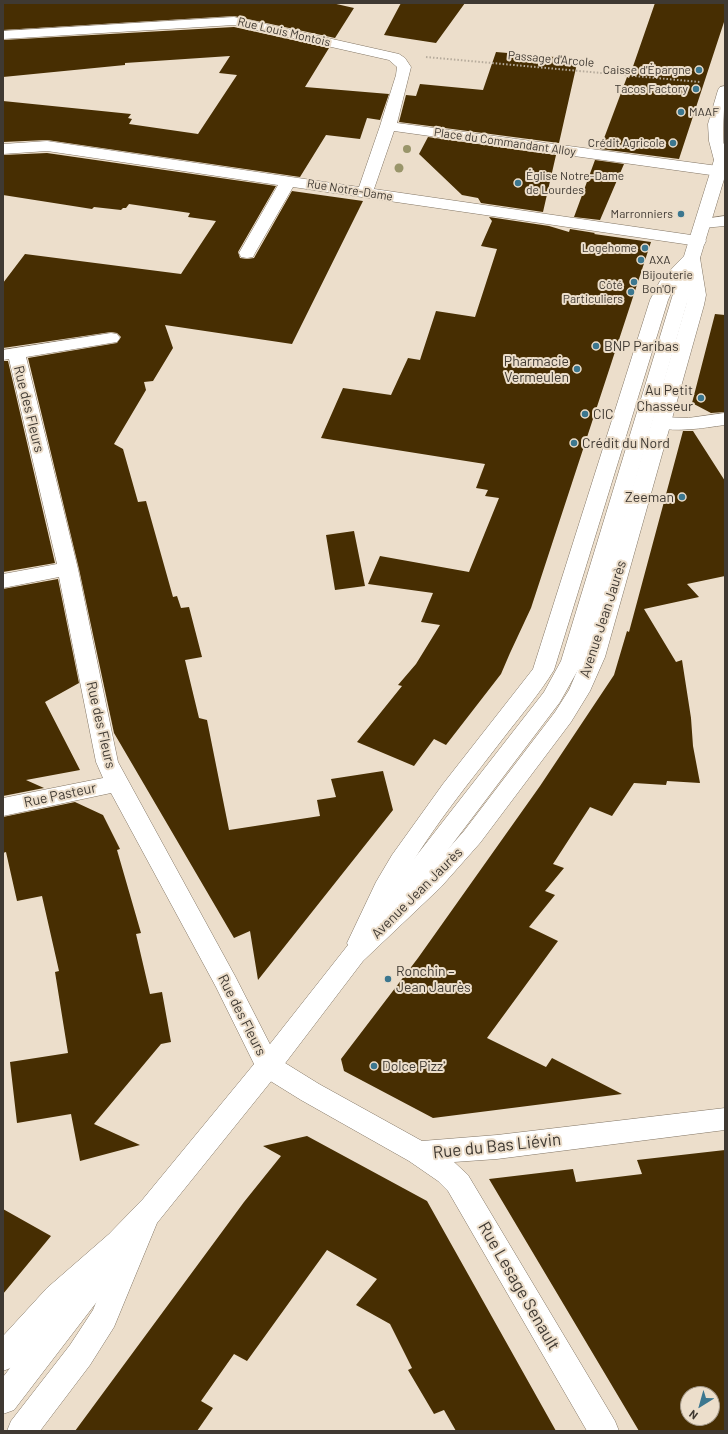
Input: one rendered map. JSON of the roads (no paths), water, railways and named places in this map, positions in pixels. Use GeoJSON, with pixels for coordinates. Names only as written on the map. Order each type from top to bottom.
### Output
{"type":"FeatureCollection","features":[{"type":"Feature","properties":{"kind":"street","name":"Rue Louis Montois"},"geometry":{"type":"LineString","coordinates":[[3,35],[234,21],[394,57],[400,60],[404,67],[388,126]]}},
{"type":"Feature","properties":{"kind":"street"},"geometry":{"type":"LineString","coordinates":[[722,159],[717,147],[715,128],[725,90]]}},
{"type":"Feature","properties":{"kind":"street","name":"Place du Commandant Alloy"},"geometry":{"type":"LineString","coordinates":[[388,126],[722,159]]}},
{"type":"Feature","properties":{"kind":"street"},"geometry":{"type":"LineString","coordinates":[[365,192],[388,126]]}},
{"type":"Feature","properties":{"kind":"street","name":"Rue Notre-Dame"},"geometry":{"type":"LineString","coordinates":[[3,150],[47,146],[289,180],[695,249]]}},
{"type":"Feature","properties":{"kind":"street","name":"Avenue Jean Jaurès"},"geometry":{"type":"LineString","coordinates":[[153,1208],[268,1066],[354,954],[452,862],[563,717],[579,691],[594,657],[607,614],[697,295],[695,249],[722,159]]}},
{"type":"Feature","properties":{"kind":"street"},"geometry":{"type":"LineString","coordinates":[[247,253],[289,180]]}},
{"type":"Feature","properties":{"kind":"street"},"geometry":{"type":"LineString","coordinates":[[703,222],[725,221]]}},
{"type":"Feature","properties":{"kind":"street"},"geometry":{"type":"LineString","coordinates":[[354,954],[539,714],[563,679],[572,661],[695,249]]}},
{"type":"Feature","properties":{"kind":"street"},"geometry":{"type":"LineString","coordinates":[[10,354],[111,338]]}},
{"type":"Feature","properties":{"kind":"street","name":"Rue des Fleurs"},"geometry":{"type":"LineString","coordinates":[[10,354],[68,570],[107,762],[116,783],[226,983],[268,1066]]}},
{"type":"Feature","properties":{"kind":"street"},"geometry":{"type":"LineString","coordinates":[[662,423],[688,424],[725,419]]}},
{"type":"Feature","properties":{"kind":"street"},"geometry":{"type":"LineString","coordinates":[[3,581],[68,570]]}},
{"type":"Feature","properties":{"kind":"street","name":"Rue Pasteur"},"geometry":{"type":"LineString","coordinates":[[3,806],[116,783]]}},
{"type":"Feature","properties":{"kind":"street","name":"Rue du Bas Liévin"},"geometry":{"type":"LineString","coordinates":[[268,1066],[310,1092],[420,1153],[483,1148],[725,1120]]}},
{"type":"Feature","properties":{"kind":"street","name":"Rue Lesage Senault"},"geometry":{"type":"LineString","coordinates":[[420,1153],[448,1173],[458,1183],[604,1431]]}},
{"type":"Feature","properties":{"kind":"street"},"geometry":{"type":"LineString","coordinates":[[3,1357],[57,1296],[119,1242],[153,1208]]}},
{"type":"Feature","properties":{"kind":"street"},"geometry":{"type":"LineString","coordinates":[[3,1400],[153,1208]]}},
{"type":"Feature","properties":{"kind":"street"},"geometry":{"type":"LineString","coordinates":[[22,1431],[80,1356],[104,1318],[142,1224],[153,1208]]}},
{"type":"Feature","properties":{"kind":"place","name":"Caisse d'Épargne"},"geometry":{"type":"Point","coordinates":[699,70]}},
{"type":"Feature","properties":{"kind":"place","name":"Tacos Factory"},"geometry":{"type":"Point","coordinates":[696,89]}},
{"type":"Feature","properties":{"kind":"place","name":"MAAF"},"geometry":{"type":"Point","coordinates":[681,112]}},
{"type":"Feature","properties":{"kind":"place","name":"Crédit Agricole"},"geometry":{"type":"Point","coordinates":[673,143]}},
{"type":"Feature","properties":{"kind":"place","name":"Église Notre-Dame de Lourdes"},"geometry":{"type":"Point","coordinates":[518,183]}},
{"type":"Feature","properties":{"kind":"place","name":"Marronniers"},"geometry":{"type":"Point","coordinates":[681,214]}},
{"type":"Feature","properties":{"kind":"place","name":"Logehome"},"geometry":{"type":"Point","coordinates":[645,248]}},
{"type":"Feature","properties":{"kind":"place","name":"AXA"},"geometry":{"type":"Point","coordinates":[641,260]}},
{"type":"Feature","properties":{"kind":"place","name":"Bijouterie Bon'Or"},"geometry":{"type":"Point","coordinates":[634,282]}},
{"type":"Feature","properties":{"kind":"place","name":"Côté Particuliers"},"geometry":{"type":"Point","coordinates":[631,292]}},
{"type":"Feature","properties":{"kind":"place","name":"BNP Paribas"},"geometry":{"type":"Point","coordinates":[596,346]}},
{"type":"Feature","properties":{"kind":"place","name":"Pharmacie Vermeulen"},"geometry":{"type":"Point","coordinates":[577,369]}},
{"type":"Feature","properties":{"kind":"place","name":"Au Petit Chasseur"},"geometry":{"type":"Point","coordinates":[701,398]}},
{"type":"Feature","properties":{"kind":"place","name":"CIC"},"geometry":{"type":"Point","coordinates":[585,414]}},
{"type":"Feature","properties":{"kind":"place","name":"Crédit du Nord"},"geometry":{"type":"Point","coordinates":[574,443]}},
{"type":"Feature","properties":{"kind":"place","name":"Zeeman"},"geometry":{"type":"Point","coordinates":[682,497]}},
{"type":"Feature","properties":{"kind":"place","name":"Ronchin – Jean Jaurès"},"geometry":{"type":"Point","coordinates":[388,979]}},
{"type":"Feature","properties":{"kind":"place","name":"Dolce Pizz'"},"geometry":{"type":"Point","coordinates":[374,1066]}}]}
